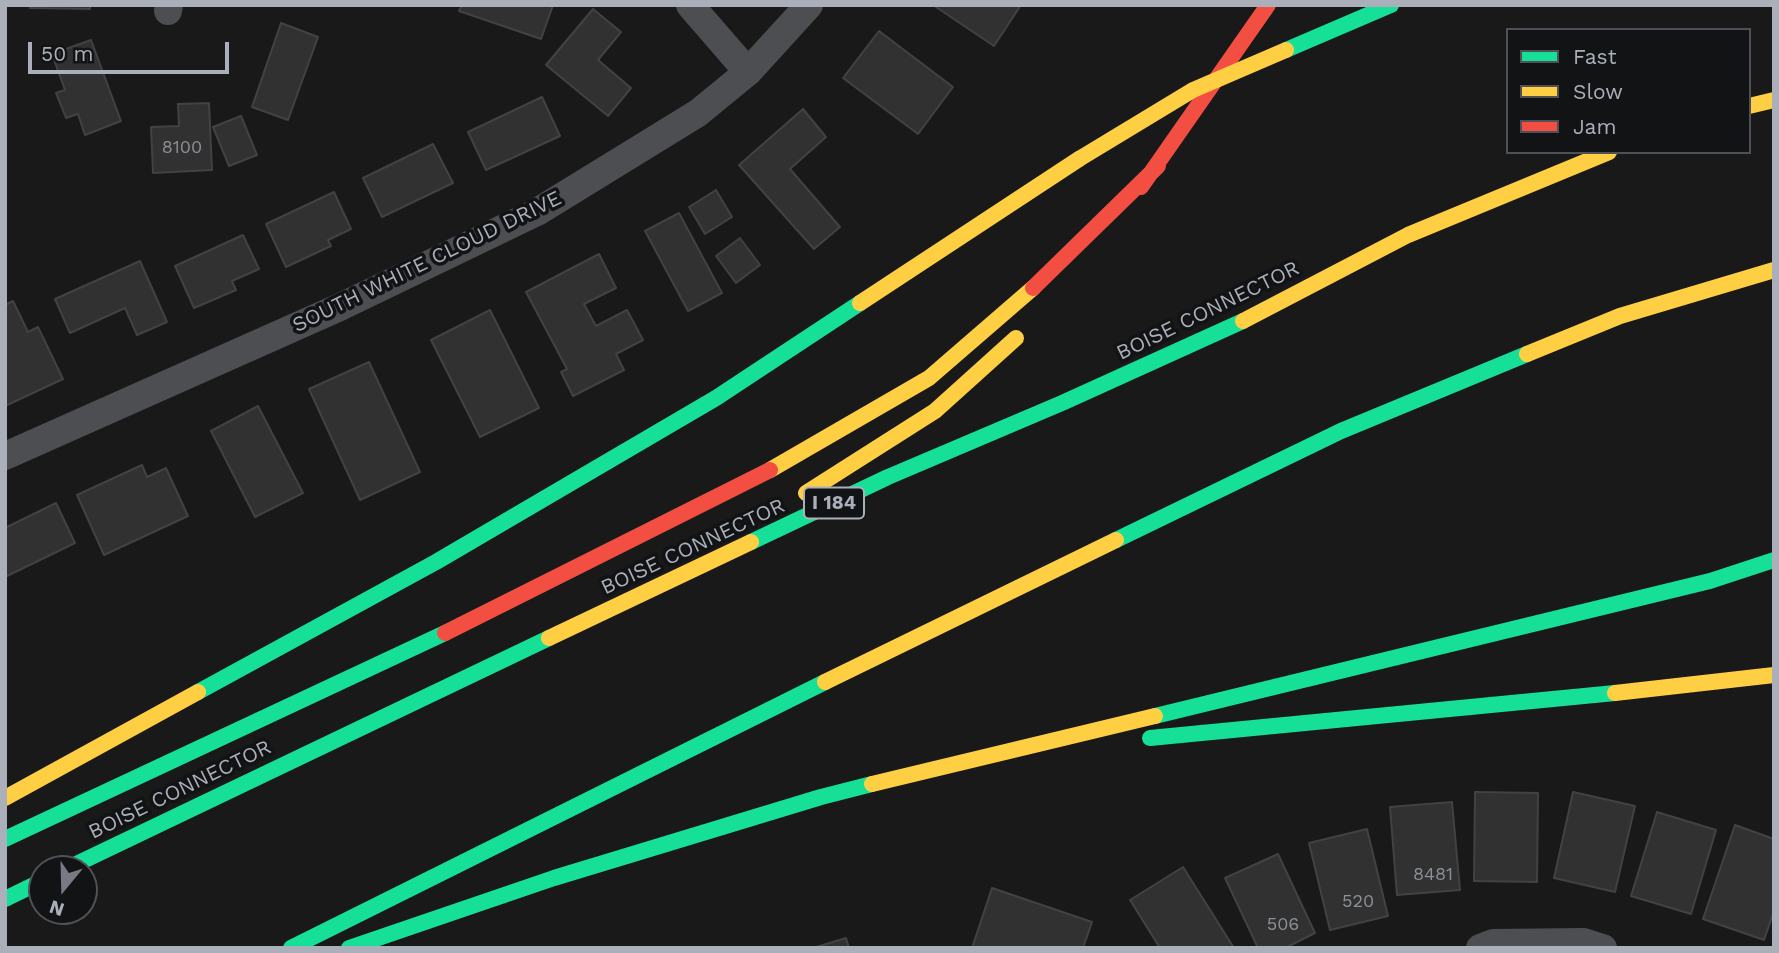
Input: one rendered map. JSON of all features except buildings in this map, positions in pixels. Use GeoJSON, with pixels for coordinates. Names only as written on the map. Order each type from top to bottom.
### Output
{"type":"FeatureCollection","features":[{"type":"Feature","properties":{"kind":"highway"},"geometry":{"type":"LineString","coordinates":[[1082,263],[1158,166],[1268,5]]}},
{"type":"Feature","properties":{"kind":"highway"},"geometry":{"type":"LineString","coordinates":[[5,798],[436,562],[716,398],[1079,159],[1194,90],[1391,5]]}},
{"type":"Feature","properties":{"kind":"highway"},"geometry":{"type":"LineString","coordinates":[[1751,106],[1774,100]]}},
{"type":"Feature","properties":{"kind":"highway","name":"BOISE CONNECTOR"},"geometry":{"type":"LineString","coordinates":[[95,855],[888,477],[1062,403],[1238,323],[1408,235],[1603,154]]}},
{"type":"Feature","properties":{"kind":"highway"},"geometry":{"type":"LineString","coordinates":[[5,839],[428,642],[792,460],[929,378],[1021,300],[1158,166]]}},
{"type":"Feature","properties":{"kind":"highway"},"geometry":{"type":"LineString","coordinates":[[291,948],[745,721],[1341,431],[1620,316],[1774,270]]}},
{"type":"Feature","properties":{"kind":"highway"},"geometry":{"type":"LineString","coordinates":[[788,503],[935,411],[1030,326]]}},
{"type":"Feature","properties":{"kind":"highway"},"geometry":{"type":"LineString","coordinates":[[547,639],[752,523]]}},
{"type":"Feature","properties":{"kind":"highway"},"geometry":{"type":"LineString","coordinates":[[349,948],[554,878],[821,797],[1710,581],[1774,560]]}},
{"type":"Feature","properties":{"kind":"highway"},"geometry":{"type":"LineString","coordinates":[[1009,752],[1738,681],[1774,675]]}},
{"type":"Feature","properties":{"kind":"highway"},"geometry":{"type":"LineString","coordinates":[[5,899],[28,888]]}},
{"type":"Feature","properties":{"kind":"street"},"geometry":{"type":"LineString","coordinates":[[690,5],[748,72]]}},
{"type":"Feature","properties":{"kind":"street","name":"SOUTH WHITE CLOUD DRIVE"},"geometry":{"type":"LineString","coordinates":[[5,456],[341,307],[537,212],[698,113],[748,72],[809,5]]}},
{"type":"Feature","properties":{"kind":"street"},"geometry":{"type":"LineString","coordinates":[[1480,948],[1493,943],[1584,942],[1603,948]]}},
{"type":"Feature","properties":{"kind":"traffic: fast"},"geometry":{"type":"LineString","coordinates":[[1286,50],[1391,5]]}},
{"type":"Feature","properties":{"kind":"traffic: fast"},"geometry":{"type":"LineString","coordinates":[[198,692],[436,562],[716,398],[860,303]]}},
{"type":"Feature","properties":{"kind":"traffic: fast"},"geometry":{"type":"LineString","coordinates":[[751,542],[888,477],[1062,403],[1243,321]]}},
{"type":"Feature","properties":{"kind":"traffic: fast"},"geometry":{"type":"LineString","coordinates":[[1116,540],[1341,431],[1527,354]]}},
{"type":"Feature","properties":{"kind":"traffic: fast"},"geometry":{"type":"LineString","coordinates":[[1155,716],[1710,581],[1774,560]]}},
{"type":"Feature","properties":{"kind":"traffic: fast"},"geometry":{"type":"LineString","coordinates":[[5,839],[445,633]]}},
{"type":"Feature","properties":{"kind":"traffic: fast"},"geometry":{"type":"LineString","coordinates":[[95,855],[549,638]]}},
{"type":"Feature","properties":{"kind":"traffic: fast"},"geometry":{"type":"LineString","coordinates":[[291,948],[825,682]]}},
{"type":"Feature","properties":{"kind":"traffic: fast"},"geometry":{"type":"LineString","coordinates":[[1150,738],[1615,693]]}},
{"type":"Feature","properties":{"kind":"traffic: fast"},"geometry":{"type":"LineString","coordinates":[[349,948],[554,878],[872,784]]}},
{"type":"Feature","properties":{"kind":"traffic: fast"},"geometry":{"type":"LineString","coordinates":[[5,899],[28,888]]}},
{"type":"Feature","properties":{"kind":"traffic: slow"},"geometry":{"type":"LineString","coordinates":[[1079,159],[1193,90],[1286,50]]}},
{"type":"Feature","properties":{"kind":"traffic: slow"},"geometry":{"type":"LineString","coordinates":[[1751,106],[1774,100]]}},
{"type":"Feature","properties":{"kind":"traffic: slow"},"geometry":{"type":"LineString","coordinates":[[1243,321],[1408,235],[1604,154]]}},
{"type":"Feature","properties":{"kind":"traffic: slow"},"geometry":{"type":"LineString","coordinates":[[860,303],[1079,159]]}},
{"type":"Feature","properties":{"kind":"traffic: slow"},"geometry":{"type":"LineString","coordinates":[[1527,354],[1620,316],[1774,270]]}},
{"type":"Feature","properties":{"kind":"traffic: slow"},"geometry":{"type":"LineString","coordinates":[[770,470],[929,378],[1033,288]]}},
{"type":"Feature","properties":{"kind":"traffic: slow"},"geometry":{"type":"LineString","coordinates":[[806,493],[935,411],[1016,338]]}},
{"type":"Feature","properties":{"kind":"traffic: slow"},"geometry":{"type":"LineString","coordinates":[[825,682],[1116,540]]}},
{"type":"Feature","properties":{"kind":"traffic: slow"},"geometry":{"type":"LineString","coordinates":[[549,638],[751,542]]}},
{"type":"Feature","properties":{"kind":"traffic: slow"},"geometry":{"type":"LineString","coordinates":[[1615,693],[1774,675]]}},
{"type":"Feature","properties":{"kind":"traffic: slow"},"geometry":{"type":"LineString","coordinates":[[5,798],[198,692]]}},
{"type":"Feature","properties":{"kind":"traffic: slow"},"geometry":{"type":"LineString","coordinates":[[872,784],[1155,716]]}},
{"type":"Feature","properties":{"kind":"traffic: jam"},"geometry":{"type":"LineString","coordinates":[[1141,187],[1268,5]]}},
{"type":"Feature","properties":{"kind":"traffic: jam"},"geometry":{"type":"LineString","coordinates":[[1033,288],[1158,166]]}},
{"type":"Feature","properties":{"kind":"traffic: jam"},"geometry":{"type":"LineString","coordinates":[[445,633],[770,470]]}}]}
